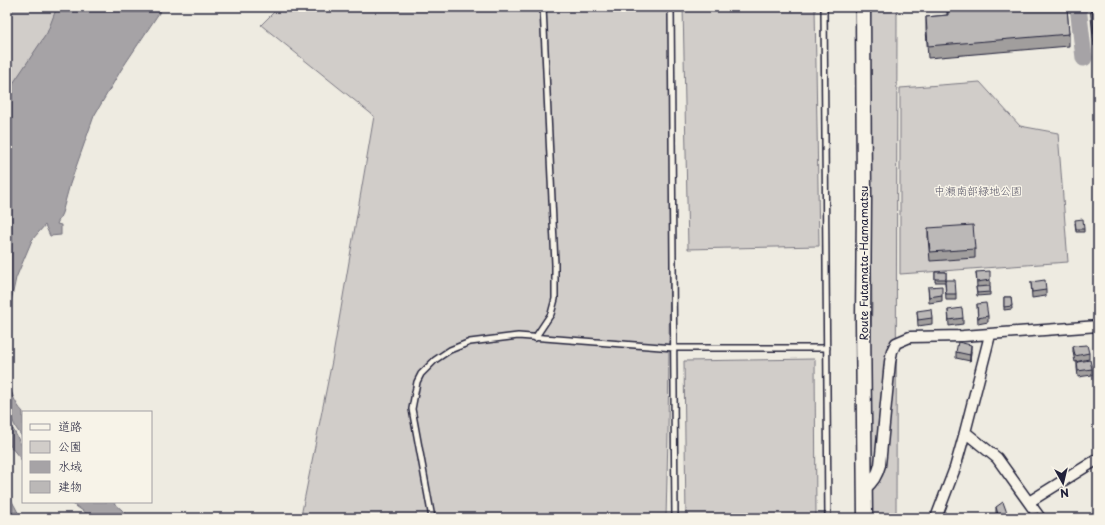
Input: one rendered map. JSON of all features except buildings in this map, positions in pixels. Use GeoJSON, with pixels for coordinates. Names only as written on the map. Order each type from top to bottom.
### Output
{"type":"FeatureCollection","features":[{"type":"Feature","properties":{"kind":"main road","name":"Route Futamata-Hamamatsu"},"geometry":{"type":"LineString","coordinates":[[863,7],[863,337],[865,518]]}},
{"type":"Feature","properties":{"kind":"street"},"geometry":{"type":"LineString","coordinates":[[865,489],[873,481],[880,465],[890,362],[892,351],[896,343],[910,337],[963,336],[1098,326]]}},
{"type":"Feature","properties":{"kind":"street"},"geometry":{"type":"LineString","coordinates":[[936,518],[955,468],[990,334]]}},
{"type":"Feature","properties":{"kind":"street"},"geometry":{"type":"LineString","coordinates":[[965,432],[997,458],[1040,518]]}},
{"type":"Feature","properties":{"kind":"street"},"geometry":{"type":"LineString","coordinates":[[1028,502],[1098,459]]}},
{"type":"Feature","properties":{"kind":"lane"},"geometry":{"type":"LineString","coordinates":[[535,338],[551,314],[555,299],[556,264],[543,7]]}},
{"type":"Feature","properties":{"kind":"lane"},"geometry":{"type":"LineString","coordinates":[[671,7],[675,518]]}},
{"type":"Feature","properties":{"kind":"lane"},"geometry":{"type":"LineString","coordinates":[[824,7],[828,518]]}},
{"type":"Feature","properties":{"kind":"lane"},"geometry":{"type":"LineString","coordinates":[[432,518],[412,409],[417,382],[422,374],[435,360],[450,350],[470,342],[518,336],[674,348],[827,348]]}},
{"type":"Feature","properties":{"kind":"green space"},"geometry":{"type":"Polygon","coordinates":[[[7,7],[63,7],[7,124],[7,7]]]}},
{"type":"Feature","properties":{"kind":"green space"},"geometry":{"type":"Polygon","coordinates":[[[279,7],[670,7],[672,68],[666,518],[302,518],[302,511],[332,361],[374,116],[261,25],[279,7]]]}},
{"type":"Feature","properties":{"kind":"green space"},"geometry":{"type":"Polygon","coordinates":[[[683,7],[815,7],[819,246],[688,249],[683,7]]]}},
{"type":"Feature","properties":{"kind":"green space"},"geometry":{"type":"Polygon","coordinates":[[[868,7],[897,7],[896,518],[871,518],[870,357],[872,307],[868,7]]]}},
{"type":"Feature","properties":{"kind":"green space","name":"中瀬南部緑地公園"},"geometry":{"type":"Polygon","coordinates":[[[980,82],[1020,126],[1058,133],[1068,262],[900,274],[900,88],[980,82]]]}},
{"type":"Feature","properties":{"kind":"green space"},"geometry":{"type":"Polygon","coordinates":[[[815,359],[816,518],[686,518],[684,361],[815,359]]]}},
{"type":"Feature","properties":{"kind":"water"},"geometry":{"type":"Polygon","coordinates":[[[57,7],[163,7],[121,70],[94,116],[57,224],[61,225],[61,235],[50,236],[45,225],[32,240],[16,278],[7,320],[7,101],[14,82],[47,33],[57,7]]]}},
{"type":"Feature","properties":{"kind":"water"},"geometry":{"type":"Polygon","coordinates":[[[7,376],[11,391],[22,411],[22,437],[7,409],[7,376]]]}},
{"type":"Feature","properties":{"kind":"water"},"geometry":{"type":"Polygon","coordinates":[[[13,429],[22,446],[22,461],[7,442],[7,431],[13,429]]]}},
{"type":"Feature","properties":{"kind":"water"},"geometry":{"type":"Polygon","coordinates":[[[7,492],[21,518],[12,518],[7,511],[7,492]]]}},
{"type":"Feature","properties":{"kind":"water"},"geometry":{"type":"Polygon","coordinates":[[[71,503],[114,503],[128,518],[93,518],[71,503]]]}},
{"type":"Feature","properties":{"kind":"waterway"},"geometry":{"type":"LineString","coordinates":[[1078,7],[1084,58]]}}]}
